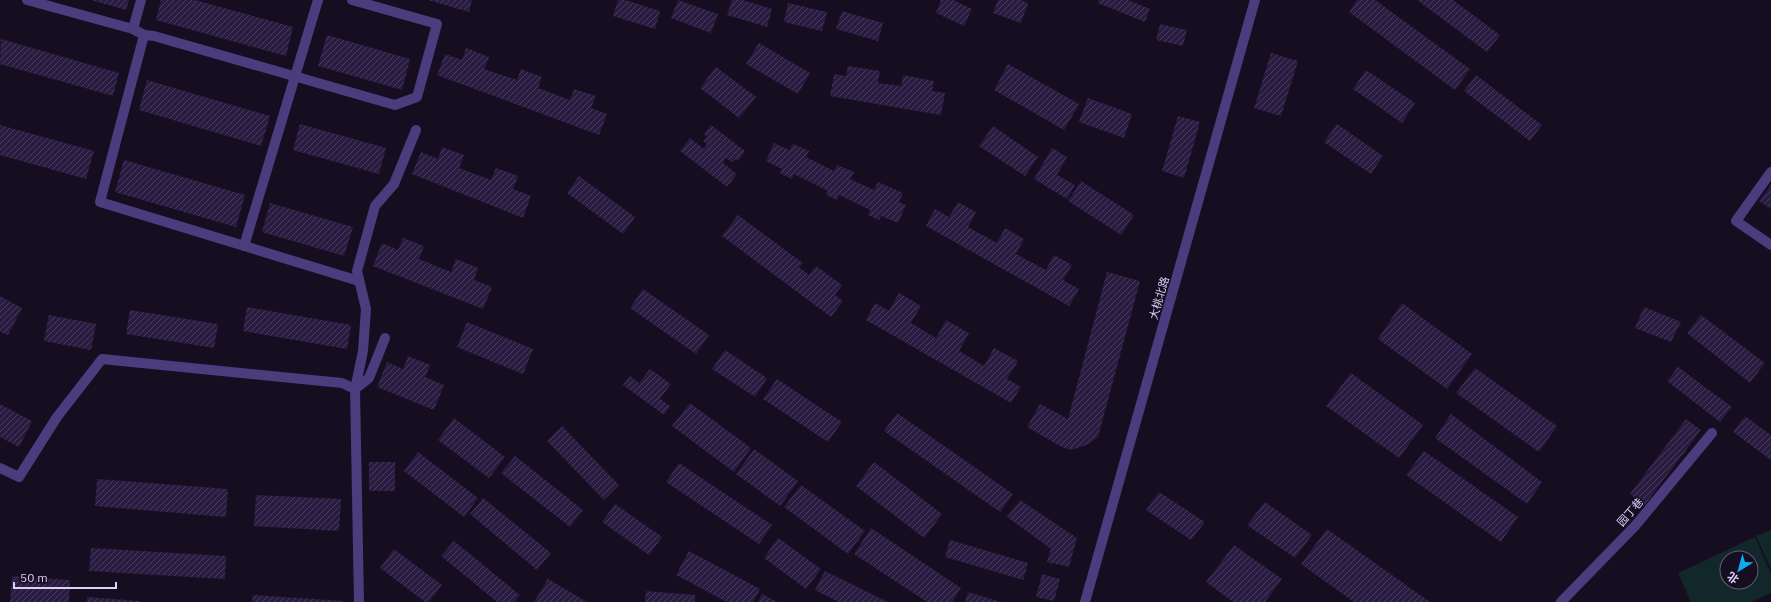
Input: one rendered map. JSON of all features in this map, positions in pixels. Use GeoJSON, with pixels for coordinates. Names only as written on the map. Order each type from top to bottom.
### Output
{"type":"FeatureCollection","features":[{"type":"Feature","properties":{"kind":"street"},"geometry":{"type":"LineString","coordinates":[[27,0],[133,29],[144,35],[154,36],[395,105],[417,97],[437,24],[352,0]]}},
{"type":"Feature","properties":{"kind":"street"},"geometry":{"type":"LineString","coordinates":[[133,29],[141,0]]}},
{"type":"Feature","properties":{"kind":"street"},"geometry":{"type":"LineString","coordinates":[[244,246],[318,0]]}},
{"type":"Feature","properties":{"kind":"street","name":"大桃北路"},"geometry":{"type":"LineString","coordinates":[[1085,602],[1255,0]]}},
{"type":"Feature","properties":{"kind":"street"},"geometry":{"type":"LineString","coordinates":[[144,35],[100,202],[359,281]]}},
{"type":"Feature","properties":{"kind":"street"},"geometry":{"type":"LineString","coordinates":[[359,602],[356,389],[363,351],[366,309],[357,271],[375,206],[394,184],[416,130]]}},
{"type":"Feature","properties":{"kind":"street"},"geometry":{"type":"LineString","coordinates":[[1771,172],[1736,221],[1771,244]]}},
{"type":"Feature","properties":{"kind":"street"},"geometry":{"type":"LineString","coordinates":[[356,389],[369,378],[385,338]]}},
{"type":"Feature","properties":{"kind":"street"},"geometry":{"type":"LineString","coordinates":[[0,468],[18,477],[57,417],[102,359],[342,383],[356,389]]}},
{"type":"Feature","properties":{"kind":"street","name":"园丁巷"},"geometry":{"type":"LineString","coordinates":[[1561,602],[1635,526],[1712,433]]}},
{"type":"Feature","properties":{"kind":"green space"},"geometry":{"type":"Polygon","coordinates":[[[1771,530],[1771,569],[1756,536],[1771,530]]]}},
{"type":"Feature","properties":{"kind":"green space"},"geometry":{"type":"Polygon","coordinates":[[[1755,537],[1771,574],[1771,593],[1751,602],[1691,602],[1678,573],[1719,554],[1719,590],[1759,590],[1759,550],[1727,550],[1755,537]]]}},
{"type":"Feature","properties":{"kind":"building"},"geometry":{"type":"Polygon","coordinates":[[[91,0],[129,0],[126,10],[91,0]]]}},
{"type":"Feature","properties":{"kind":"building"},"geometry":{"type":"Polygon","coordinates":[[[161,0],[195,0],[293,27],[286,56],[156,20],[161,0]]]}},
{"type":"Feature","properties":{"kind":"building"},"geometry":{"type":"Polygon","coordinates":[[[428,0],[472,0],[469,12],[428,0]]]}},
{"type":"Feature","properties":{"kind":"building"},"geometry":{"type":"Polygon","coordinates":[[[618,0],[625,0],[660,11],[655,29],[613,16],[618,0]]]}},
{"type":"Feature","properties":{"kind":"building"},"geometry":{"type":"Polygon","coordinates":[[[678,0],[718,14],[711,33],[671,18],[678,0]]]}},
{"type":"Feature","properties":{"kind":"building"},"geometry":{"type":"Polygon","coordinates":[[[732,0],[742,0],[772,9],[767,27],[727,15],[732,0]]]}},
{"type":"Feature","properties":{"kind":"building"},"geometry":{"type":"Polygon","coordinates":[[[941,0],[953,0],[972,9],[964,26],[936,13],[941,0]]]}},
{"type":"Feature","properties":{"kind":"building"},"geometry":{"type":"Polygon","coordinates":[[[998,0],[1020,0],[1028,3],[1021,23],[993,13],[998,0]]]}},
{"type":"Feature","properties":{"kind":"building"},"geometry":{"type":"Polygon","coordinates":[[[1099,0],[1128,0],[1150,9],[1145,22],[1098,3],[1099,0]]]}},
{"type":"Feature","properties":{"kind":"building"},"geometry":{"type":"Polygon","coordinates":[[[1357,0],[1375,0],[1470,69],[1455,90],[1349,12],[1357,0]]]}},
{"type":"Feature","properties":{"kind":"building"},"geometry":{"type":"Polygon","coordinates":[[[1417,0],[1453,0],[1500,35],[1487,52],[1417,0]]]}},
{"type":"Feature","properties":{"kind":"building"},"geometry":{"type":"Polygon","coordinates":[[[788,3],[827,12],[822,31],[784,22],[788,3]]]}},
{"type":"Feature","properties":{"kind":"building"},"geometry":{"type":"Polygon","coordinates":[[[842,11],[883,23],[878,41],[836,29],[842,11]]]}},
{"type":"Feature","properties":{"kind":"building"},"geometry":{"type":"Polygon","coordinates":[[[1160,24],[1187,30],[1183,46],[1156,40],[1160,24]]]}},
{"type":"Feature","properties":{"kind":"building"},"geometry":{"type":"Polygon","coordinates":[[[327,35],[410,59],[402,90],[318,66],[327,35]]]}},
{"type":"Feature","properties":{"kind":"building"},"geometry":{"type":"Polygon","coordinates":[[[1,39],[119,73],[113,96],[0,64],[1,39]]]}},
{"type":"Feature","properties":{"kind":"building"},"geometry":{"type":"Polygon","coordinates":[[[759,43],[810,73],[798,94],[746,64],[759,43]]]}},
{"type":"Feature","properties":{"kind":"building"},"geometry":{"type":"Polygon","coordinates":[[[466,48],[489,57],[484,69],[517,80],[521,69],[542,77],[538,88],[570,100],[574,89],[596,96],[591,108],[607,114],[599,135],[437,75],[445,54],[462,60],[466,48]]]}},
{"type":"Feature","properties":{"kind":"building"},"geometry":{"type":"Polygon","coordinates":[[[1271,53],[1298,61],[1281,116],[1254,108],[1271,53]]]}},
{"type":"Feature","properties":{"kind":"building"},"geometry":{"type":"Polygon","coordinates":[[[1008,64],[1079,104],[1064,130],[994,90],[1008,64]]]}},
{"type":"Feature","properties":{"kind":"building"},"geometry":{"type":"Polygon","coordinates":[[[848,66],[880,71],[878,83],[901,86],[903,75],[934,81],[932,91],[945,93],[941,115],[830,96],[834,74],[846,76],[848,66]]]}},
{"type":"Feature","properties":{"kind":"building"},"geometry":{"type":"Polygon","coordinates":[[[716,67],[756,97],[739,118],[700,88],[716,67]]]}},
{"type":"Feature","properties":{"kind":"building"},"geometry":{"type":"Polygon","coordinates":[[[1366,70],[1415,103],[1402,123],[1353,89],[1366,70]]]}},
{"type":"Feature","properties":{"kind":"building"},"geometry":{"type":"Polygon","coordinates":[[[1476,75],[1542,125],[1530,141],[1464,91],[1476,75]]]}},
{"type":"Feature","properties":{"kind":"building"},"geometry":{"type":"Polygon","coordinates":[[[147,80],[270,116],[261,146],[139,110],[147,80]]]}},
{"type":"Feature","properties":{"kind":"building"},"geometry":{"type":"Polygon","coordinates":[[[1088,98],[1132,114],[1124,138],[1079,122],[1088,98]]]}},
{"type":"Feature","properties":{"kind":"building"},"geometry":{"type":"Polygon","coordinates":[[[1178,116],[1200,122],[1184,178],[1162,171],[1178,116]]]}},
{"type":"Feature","properties":{"kind":"building"},"geometry":{"type":"Polygon","coordinates":[[[300,124],[386,148],[379,174],[293,150],[300,124]]]}},
{"type":"Feature","properties":{"kind":"building"},"geometry":{"type":"Polygon","coordinates":[[[1337,124],[1383,156],[1371,174],[1324,142],[1337,124]]]}},
{"type":"Feature","properties":{"kind":"building"},"geometry":{"type":"Polygon","coordinates":[[[0,125],[94,151],[86,179],[0,155],[0,125]]]}},
{"type":"Feature","properties":{"kind":"building"},"geometry":{"type":"Polygon","coordinates":[[[711,125],[745,151],[738,161],[735,159],[732,162],[726,158],[723,163],[737,174],[727,187],[680,151],[690,138],[704,149],[707,144],[703,141],[707,137],[704,134],[711,125]]]}},
{"type":"Feature","properties":{"kind":"building"},"geometry":{"type":"Polygon","coordinates":[[[993,126],[1038,157],[1025,176],[979,146],[993,126]]]}},
{"type":"Feature","properties":{"kind":"building"},"geometry":{"type":"Polygon","coordinates":[[[774,143],[789,150],[793,144],[809,151],[806,157],[834,171],[837,165],[854,172],[850,179],[874,190],[878,182],[903,193],[899,202],[906,205],[898,223],[881,216],[879,220],[868,215],[870,210],[839,195],[837,200],[826,195],[828,191],[794,174],[792,179],[780,173],[782,169],[766,161],[774,143]]]}},
{"type":"Feature","properties":{"kind":"building"},"geometry":{"type":"Polygon","coordinates":[[[442,147],[464,155],[459,168],[491,180],[496,168],[518,176],[513,189],[531,196],[523,218],[412,174],[421,152],[438,159],[442,147]]]}},
{"type":"Feature","properties":{"kind":"building"},"geometry":{"type":"Polygon","coordinates":[[[1052,148],[1067,157],[1057,175],[1075,185],[1067,199],[1034,179],[1052,148]]]}},
{"type":"Feature","properties":{"kind":"building"},"geometry":{"type":"Polygon","coordinates":[[[124,160],[245,195],[236,227],[115,192],[124,160]]]}},
{"type":"Feature","properties":{"kind":"building"},"geometry":{"type":"Polygon","coordinates":[[[579,176],[635,217],[623,234],[567,193],[579,176]]]}},
{"type":"Feature","properties":{"kind":"building"},"geometry":{"type":"Polygon","coordinates":[[[1081,181],[1134,215],[1121,235],[1068,201],[1081,181]]]}},
{"type":"Feature","properties":{"kind":"building"},"geometry":{"type":"Polygon","coordinates":[[[1771,185],[1771,209],[1759,201],[1771,185]]]}},
{"type":"Feature","properties":{"kind":"building"},"geometry":{"type":"Polygon","coordinates":[[[958,202],[976,212],[968,227],[997,243],[1005,228],[1024,239],[1016,254],[1046,270],[1054,255],[1072,265],[1063,280],[1079,289],[1069,306],[926,226],[935,209],[949,217],[958,202]]]}},
{"type":"Feature","properties":{"kind":"building"},"geometry":{"type":"Polygon","coordinates":[[[270,203],[353,227],[344,256],[262,232],[270,203]]]}},
{"type":"Feature","properties":{"kind":"building"},"geometry":{"type":"Polygon","coordinates":[[[738,215],[803,263],[799,267],[809,275],[816,266],[842,285],[835,295],[843,301],[831,317],[722,236],[738,215]]]}},
{"type":"Feature","properties":{"kind":"building"},"geometry":{"type":"Polygon","coordinates":[[[403,238],[424,246],[419,259],[451,272],[456,259],[478,268],[474,280],[492,287],[483,309],[373,266],[382,243],[398,250],[403,238]]]}},
{"type":"Feature","properties":{"kind":"building"},"geometry":{"type":"Polygon","coordinates":[[[1107,272],[1140,281],[1098,437],[1089,444],[1071,450],[1062,447],[1027,427],[1040,404],[1068,419],[1107,272]]]}},
{"type":"Feature","properties":{"kind":"building"},"geometry":{"type":"Polygon","coordinates":[[[643,289],[709,335],[696,354],[630,308],[643,289]]]}},
{"type":"Feature","properties":{"kind":"building"},"geometry":{"type":"Polygon","coordinates":[[[899,293],[921,306],[911,323],[936,338],[946,320],[969,333],[959,351],[984,366],[994,348],[1018,361],[1007,379],[1021,387],[1011,403],[866,320],[875,303],[889,311],[899,293]]]}},
{"type":"Feature","properties":{"kind":"building"},"geometry":{"type":"Polygon","coordinates":[[[0,296],[22,308],[8,335],[0,332],[0,296]]]}},
{"type":"Feature","properties":{"kind":"building"},"geometry":{"type":"Polygon","coordinates":[[[1402,303],[1472,354],[1447,389],[1378,339],[1402,303]]]}},
{"type":"Feature","properties":{"kind":"building"},"geometry":{"type":"Polygon","coordinates":[[[247,307],[351,325],[347,349],[243,331],[247,307]]]}},
{"type":"Feature","properties":{"kind":"building"},"geometry":{"type":"Polygon","coordinates":[[[1644,307],[1681,322],[1671,342],[1635,328],[1644,307]]]}},
{"type":"Feature","properties":{"kind":"building"},"geometry":{"type":"Polygon","coordinates":[[[130,310],[218,324],[214,348],[126,334],[130,310]]]}},
{"type":"Feature","properties":{"kind":"building"},"geometry":{"type":"Polygon","coordinates":[[[49,315],[96,324],[91,350],[44,341],[49,315]]]}},
{"type":"Feature","properties":{"kind":"building"},"geometry":{"type":"Polygon","coordinates":[[[1701,315],[1765,363],[1750,383],[1687,333],[1701,315]]]}},
{"type":"Feature","properties":{"kind":"building"},"geometry":{"type":"Polygon","coordinates":[[[467,322],[533,349],[523,374],[457,347],[467,322]]]}},
{"type":"Feature","properties":{"kind":"building"},"geometry":{"type":"Polygon","coordinates":[[[725,350],[767,378],[755,397],[712,369],[725,350]]]}},
{"type":"Feature","properties":{"kind":"building"},"geometry":{"type":"Polygon","coordinates":[[[408,356],[430,365],[425,377],[444,385],[434,410],[377,387],[387,362],[403,369],[408,356]]]}},
{"type":"Feature","properties":{"kind":"building"},"geometry":{"type":"Polygon","coordinates":[[[1678,367],[1732,407],[1720,422],[1667,381],[1678,367]]]}},
{"type":"Feature","properties":{"kind":"building"},"geometry":{"type":"Polygon","coordinates":[[[1475,368],[1557,426],[1539,452],[1456,393],[1475,368]]]}},
{"type":"Feature","properties":{"kind":"building"},"geometry":{"type":"Polygon","coordinates":[[[650,369],[671,384],[660,399],[670,406],[664,415],[623,385],[630,376],[639,383],[650,369]]]}},
{"type":"Feature","properties":{"kind":"building"},"geometry":{"type":"Polygon","coordinates":[[[1351,373],[1423,425],[1399,458],[1326,406],[1351,373]]]}},
{"type":"Feature","properties":{"kind":"building"},"geometry":{"type":"Polygon","coordinates":[[[777,379],[842,422],[828,442],[763,399],[777,379]]]}},
{"type":"Feature","properties":{"kind":"building"},"geometry":{"type":"Polygon","coordinates":[[[690,403],[751,448],[734,472],[672,426],[690,403]]]}},
{"type":"Feature","properties":{"kind":"building"},"geometry":{"type":"Polygon","coordinates":[[[0,404],[32,421],[19,447],[0,437],[0,404]]]}},
{"type":"Feature","properties":{"kind":"building"},"geometry":{"type":"Polygon","coordinates":[[[897,413],[1013,494],[1000,512],[884,431],[897,413]]]}},
{"type":"Feature","properties":{"kind":"building"},"geometry":{"type":"Polygon","coordinates":[[[1451,414],[1542,482],[1527,504],[1435,438],[1451,414]]]}},
{"type":"Feature","properties":{"kind":"building"},"geometry":{"type":"Polygon","coordinates":[[[1745,416],[1771,435],[1771,460],[1733,432],[1745,416]]]}},
{"type":"Feature","properties":{"kind":"building"},"geometry":{"type":"Polygon","coordinates":[[[454,418],[505,457],[489,478],[438,440],[454,418]]]}},
{"type":"Feature","properties":{"kind":"building"},"geometry":{"type":"Polygon","coordinates":[[[1686,419],[1701,430],[1644,506],[1630,494],[1686,419]]]}},
{"type":"Feature","properties":{"kind":"building"},"geometry":{"type":"Polygon","coordinates":[[[562,426],[619,485],[604,500],[547,441],[562,426]]]}},
{"type":"Feature","properties":{"kind":"building"},"geometry":{"type":"Polygon","coordinates":[[[754,449],[798,481],[780,506],[736,474],[754,449]]]}},
{"type":"Feature","properties":{"kind":"building"},"geometry":{"type":"Polygon","coordinates":[[[1424,451],[1518,517],[1501,542],[1406,475],[1424,451]]]}},
{"type":"Feature","properties":{"kind":"building"},"geometry":{"type":"Polygon","coordinates":[[[418,452],[478,498],[464,517],[404,471],[418,452]]]}},
{"type":"Feature","properties":{"kind":"building"},"geometry":{"type":"Polygon","coordinates":[[[515,456],[583,510],[570,527],[501,473],[515,456]]]}},
{"type":"Feature","properties":{"kind":"building"},"geometry":{"type":"Polygon","coordinates":[[[369,462],[395,462],[395,491],[369,491],[369,462]]]}},
{"type":"Feature","properties":{"kind":"building"},"geometry":{"type":"Polygon","coordinates":[[[874,462],[942,514],[924,538],[856,486],[874,462]]]}},
{"type":"Feature","properties":{"kind":"building"},"geometry":{"type":"Polygon","coordinates":[[[679,463],[772,525],[759,544],[666,482],[679,463]]]}},
{"type":"Feature","properties":{"kind":"building"},"geometry":{"type":"Polygon","coordinates":[[[97,479],[228,489],[226,517],[95,506],[97,479]]]}},
{"type":"Feature","properties":{"kind":"building"},"geometry":{"type":"Polygon","coordinates":[[[801,485],[865,531],[848,554],[784,507],[801,485]]]}},
{"type":"Feature","properties":{"kind":"building"},"geometry":{"type":"Polygon","coordinates":[[[1159,492],[1205,522],[1191,540],[1146,510],[1159,492]]]}},
{"type":"Feature","properties":{"kind":"building"},"geometry":{"type":"Polygon","coordinates":[[[256,495],[341,499],[339,531],[254,526],[256,495]]]}},
{"type":"Feature","properties":{"kind":"building"},"geometry":{"type":"Polygon","coordinates":[[[483,498],[551,553],[537,570],[470,514],[483,498]]]}},
{"type":"Feature","properties":{"kind":"building"},"geometry":{"type":"Polygon","coordinates":[[[1020,500],[1077,538],[1069,567],[1047,562],[1051,549],[1007,517],[1020,500]]]}},
{"type":"Feature","properties":{"kind":"building"},"geometry":{"type":"Polygon","coordinates":[[[1265,502],[1312,535],[1295,558],[1247,525],[1265,502]]]}},
{"type":"Feature","properties":{"kind":"building"},"geometry":{"type":"Polygon","coordinates":[[[615,504],[662,537],[649,555],[602,522],[615,504]]]}},
{"type":"Feature","properties":{"kind":"building"},"geometry":{"type":"Polygon","coordinates":[[[871,528],[961,588],[952,602],[927,602],[854,554],[871,528]]]}},
{"type":"Feature","properties":{"kind":"building"},"geometry":{"type":"Polygon","coordinates":[[[1327,529],[1430,602],[1354,602],[1301,564],[1327,529]]]}},
{"type":"Feature","properties":{"kind":"building"},"geometry":{"type":"Polygon","coordinates":[[[778,538],[821,569],[806,589],[764,558],[778,538]]]}},
{"type":"Feature","properties":{"kind":"building"},"geometry":{"type":"Polygon","coordinates":[[[950,540],[1028,563],[1023,580],[945,557],[950,540]]]}},
{"type":"Feature","properties":{"kind":"building"},"geometry":{"type":"Polygon","coordinates":[[[454,541],[520,595],[514,602],[497,602],[441,556],[454,541]]]}},
{"type":"Feature","properties":{"kind":"building"},"geometry":{"type":"Polygon","coordinates":[[[1234,545],[1282,579],[1265,602],[1233,602],[1206,582],[1234,545]]]}},
{"type":"Feature","properties":{"kind":"building"},"geometry":{"type":"Polygon","coordinates":[[[91,548],[226,556],[225,579],[89,571],[91,548]]]}},
{"type":"Feature","properties":{"kind":"building"},"geometry":{"type":"Polygon","coordinates":[[[394,549],[442,585],[429,602],[425,602],[380,568],[394,549]]]}},
{"type":"Feature","properties":{"kind":"building"},"geometry":{"type":"Polygon","coordinates":[[[689,551],[760,589],[753,602],[727,602],[676,575],[689,551]]]}},
{"type":"Feature","properties":{"kind":"building"},"geometry":{"type":"Polygon","coordinates":[[[825,571],[888,602],[839,602],[815,590],[825,571]]]}},
{"type":"Feature","properties":{"kind":"building"},"geometry":{"type":"Polygon","coordinates":[[[1042,574],[1060,579],[1054,601],[1036,597],[1042,574]]]}},
{"type":"Feature","properties":{"kind":"building"},"geometry":{"type":"Polygon","coordinates":[[[12,576],[70,580],[69,602],[10,602],[12,576]]]}},
{"type":"Feature","properties":{"kind":"building"},"geometry":{"type":"Polygon","coordinates":[[[548,579],[587,602],[534,602],[548,579]]]}},
{"type":"Feature","properties":{"kind":"building"},"geometry":{"type":"Polygon","coordinates":[[[646,591],[695,595],[695,602],[645,602],[646,591]]]}},
{"type":"Feature","properties":{"kind":"building"},"geometry":{"type":"Polygon","coordinates":[[[968,592],[1001,602],[965,602],[968,592]]]}},
{"type":"Feature","properties":{"kind":"building"},"geometry":{"type":"Polygon","coordinates":[[[762,594],[777,602],[758,602],[762,594]]]}},
{"type":"Feature","properties":{"kind":"building"},"geometry":{"type":"Polygon","coordinates":[[[253,595],[343,601],[343,602],[252,602],[253,595]]]}},
{"type":"Feature","properties":{"kind":"building"},"geometry":{"type":"Polygon","coordinates":[[[87,597],[139,601],[139,602],[87,602],[87,597]]]}}]}
